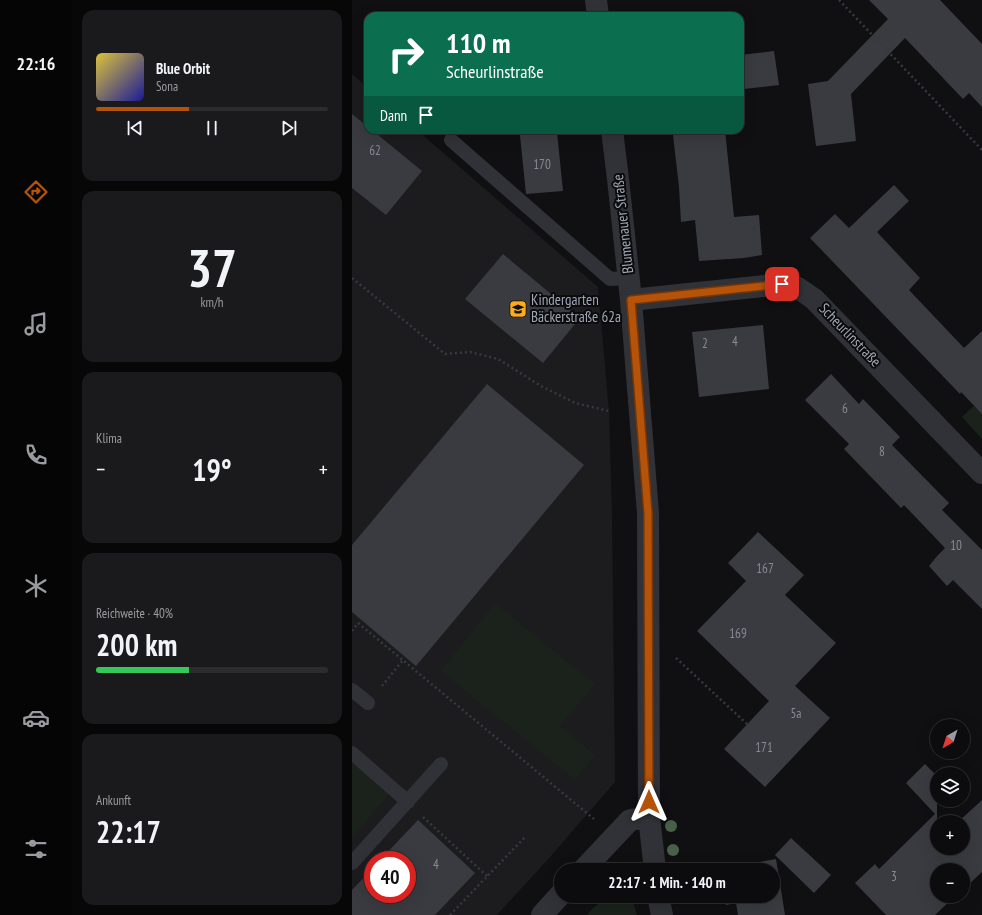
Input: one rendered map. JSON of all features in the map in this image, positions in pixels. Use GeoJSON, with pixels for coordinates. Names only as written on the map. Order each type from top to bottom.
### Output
{"type":"FeatureCollection","features":[{"type":"Feature","properties":{"kind":"street"},"geometry":{"type":"LineString","coordinates":[[596,0],[598,12]]}},
{"type":"Feature","properties":{"kind":"street","name":"Blumenauer Straße"},"geometry":{"type":"LineString","coordinates":[[612,134],[631,300],[648,513],[649,817],[654,863]]}},
{"type":"Feature","properties":{"kind":"street","name":"Scheurlinstraße"},"geometry":{"type":"LineString","coordinates":[[631,300],[782,284],[798,288],[814,299],[982,473]]}},
{"type":"Feature","properties":{"kind":"street"},"geometry":{"type":"LineString","coordinates":[[590,863],[630,820],[649,817]]}},
{"type":"Feature","properties":{"kind":"street"},"geometry":{"type":"LineString","coordinates":[[542,915],[554,902]]}},
{"type":"Feature","properties":{"kind":"street"},"geometry":{"type":"LineString","coordinates":[[659,903],[662,915]]}},
{"type":"Feature","properties":{"kind":"lane"},"geometry":{"type":"LineString","coordinates":[[451,140],[610,279],[628,278]]}},
{"type":"Feature","properties":{"kind":"lane"},"geometry":{"type":"LineString","coordinates":[[352,690],[368,703]]}},
{"type":"Feature","properties":{"kind":"lane"},"geometry":{"type":"LineString","coordinates":[[352,752],[408,802]]}},
{"type":"Feature","properties":{"kind":"lane"},"geometry":{"type":"LineString","coordinates":[[352,863],[441,764]]}},
{"type":"Feature","properties":{"kind":"path"},"geometry":{"type":"LineString","coordinates":[[839,0],[982,150]]}},
{"type":"Feature","properties":{"kind":"path"},"geometry":{"type":"LineString","coordinates":[[352,278],[445,354],[470,352],[498,359],[541,386],[575,402],[609,411]]}},
{"type":"Feature","properties":{"kind":"path"},"geometry":{"type":"LineString","coordinates":[[352,631],[358,623],[599,823]]}},
{"type":"Feature","properties":{"kind":"path"},"geometry":{"type":"LineString","coordinates":[[674,656],[747,724]]}},
{"type":"Feature","properties":{"kind":"path"},"geometry":{"type":"LineString","coordinates":[[408,802],[487,876]]}},
{"type":"Feature","properties":{"kind":"path"},"geometry":{"type":"LineString","coordinates":[[450,915],[526,836]]}},
{"type":"Feature","properties":{"kind":"shaded area"},"geometry":{"type":"Polygon","coordinates":[[[352,74],[364,84],[364,134],[422,134],[598,287],[609,411],[612,516],[615,782],[497,915],[352,915],[352,74]]]}},
{"type":"Feature","properties":{"kind":"shaded area"},"geometry":{"type":"Polygon","coordinates":[[[982,398],[982,439],[962,417],[982,398]]]}},
{"type":"Feature","properties":{"kind":"shaded area"},"geometry":{"type":"Polygon","coordinates":[[[495,603],[595,684],[560,726],[595,755],[575,780],[441,671],[495,603]]]}},
{"type":"Feature","properties":{"kind":"shaded area"},"geometry":{"type":"Polygon","coordinates":[[[352,761],[390,794],[352,837],[352,761]]]}},
{"type":"Feature","properties":{"kind":"shaded area"},"geometry":{"type":"Polygon","coordinates":[[[600,903],[633,903],[637,915],[587,915],[600,903]]]}},
{"type":"Feature","properties":{"kind":"building"},"geometry":{"type":"Polygon","coordinates":[[[869,0],[940,0],[982,44],[982,107],[969,93],[963,99],[905,38],[851,94],[856,141],[816,146],[808,84],[828,81],[888,19],[869,0]]]}},
{"type":"Feature","properties":{"kind":"building"},"geometry":{"type":"Polygon","coordinates":[[[774,51],[779,85],[744,89],[744,55],[774,51]]]}},
{"type":"Feature","properties":{"kind":"building"},"geometry":{"type":"Polygon","coordinates":[[[352,114],[364,124],[364,134],[377,134],[422,171],[386,215],[352,188],[352,114]]]}},
{"type":"Feature","properties":{"kind":"building"},"geometry":{"type":"Polygon","coordinates":[[[557,134],[563,191],[526,194],[520,135],[557,134]]]}},
{"type":"Feature","properties":{"kind":"building"},"geometry":{"type":"Polygon","coordinates":[[[725,134],[734,217],[759,215],[762,255],[744,258],[699,261],[695,220],[681,222],[679,187],[673,135],[725,134]]]}},
{"type":"Feature","properties":{"kind":"building"},"geometry":{"type":"Polygon","coordinates":[[[894,185],[909,201],[877,232],[920,278],[909,290],[964,348],[982,331],[982,414],[961,392],[960,394],[810,238],[835,214],[849,228],[894,185]]]}},
{"type":"Feature","properties":{"kind":"building"},"geometry":{"type":"Polygon","coordinates":[[[503,254],[580,318],[543,363],[465,299],[503,254]]]}},
{"type":"Feature","properties":{"kind":"building"},"geometry":{"type":"Polygon","coordinates":[[[763,325],[769,389],[699,397],[692,332],[763,325]]]}},
{"type":"Feature","properties":{"kind":"building"},"geometry":{"type":"Polygon","coordinates":[[[831,374],[859,404],[863,399],[900,437],[892,445],[949,503],[942,510],[982,550],[982,609],[953,580],[947,586],[929,566],[945,548],[904,505],[901,508],[844,449],[849,444],[805,400],[831,374]]]}},
{"type":"Feature","properties":{"kind":"building"},"geometry":{"type":"Polygon","coordinates":[[[487,384],[584,465],[416,666],[352,612],[352,545],[487,384]]]}},
{"type":"Feature","properties":{"kind":"building"},"geometry":{"type":"Polygon","coordinates":[[[758,532],[804,575],[785,595],[836,643],[795,686],[830,718],[765,787],[724,749],[769,701],[697,631],[746,581],[728,563],[758,532]]]}},
{"type":"Feature","properties":{"kind":"building"},"geometry":{"type":"Polygon","coordinates":[[[925,764],[930,769],[930,807],[937,807],[937,815],[934,815],[935,814],[906,783],[925,764]]]}},
{"type":"Feature","properties":{"kind":"building"},"geometry":{"type":"Polygon","coordinates":[[[982,800],[982,872],[970,883],[970,863],[930,863],[930,903],[948,903],[935,915],[886,915],[855,883],[875,864],[879,869],[930,819],[930,855],[970,855],[970,815],[966,815],[982,800]]]}},
{"type":"Feature","properties":{"kind":"building"},"geometry":{"type":"Polygon","coordinates":[[[418,820],[475,873],[435,915],[352,915],[352,890],[364,877],[364,903],[416,903],[416,851],[389,851],[418,820]]]}},
{"type":"Feature","properties":{"kind":"building"},"geometry":{"type":"Polygon","coordinates":[[[791,838],[831,875],[814,893],[775,855],[791,838]]]}},
{"type":"Feature","properties":{"kind":"building"},"geometry":{"type":"Polygon","coordinates":[[[776,859],[777,863],[754,863],[776,859]]]}},
{"type":"Feature","properties":{"kind":"building"},"geometry":{"type":"Polygon","coordinates":[[[780,884],[785,915],[738,915],[736,903],[780,903],[780,884]]]}},
{"type":"Feature","properties":{"kind":"building"},"geometry":{"type":"Polygon","coordinates":[[[726,903],[736,903],[726,905],[726,903]]]}},
{"type":"Feature","properties":{"kind":"place","name":"Kindergarten Bäckerstraße 62a"},"geometry":{"type":"Point","coordinates":[518,309]}},
{"type":"Feature","properties":{"kind":"route"},"geometry":{"type":"LineString","coordinates":[[649,802],[648,513],[631,300],[782,284]]}}]}
